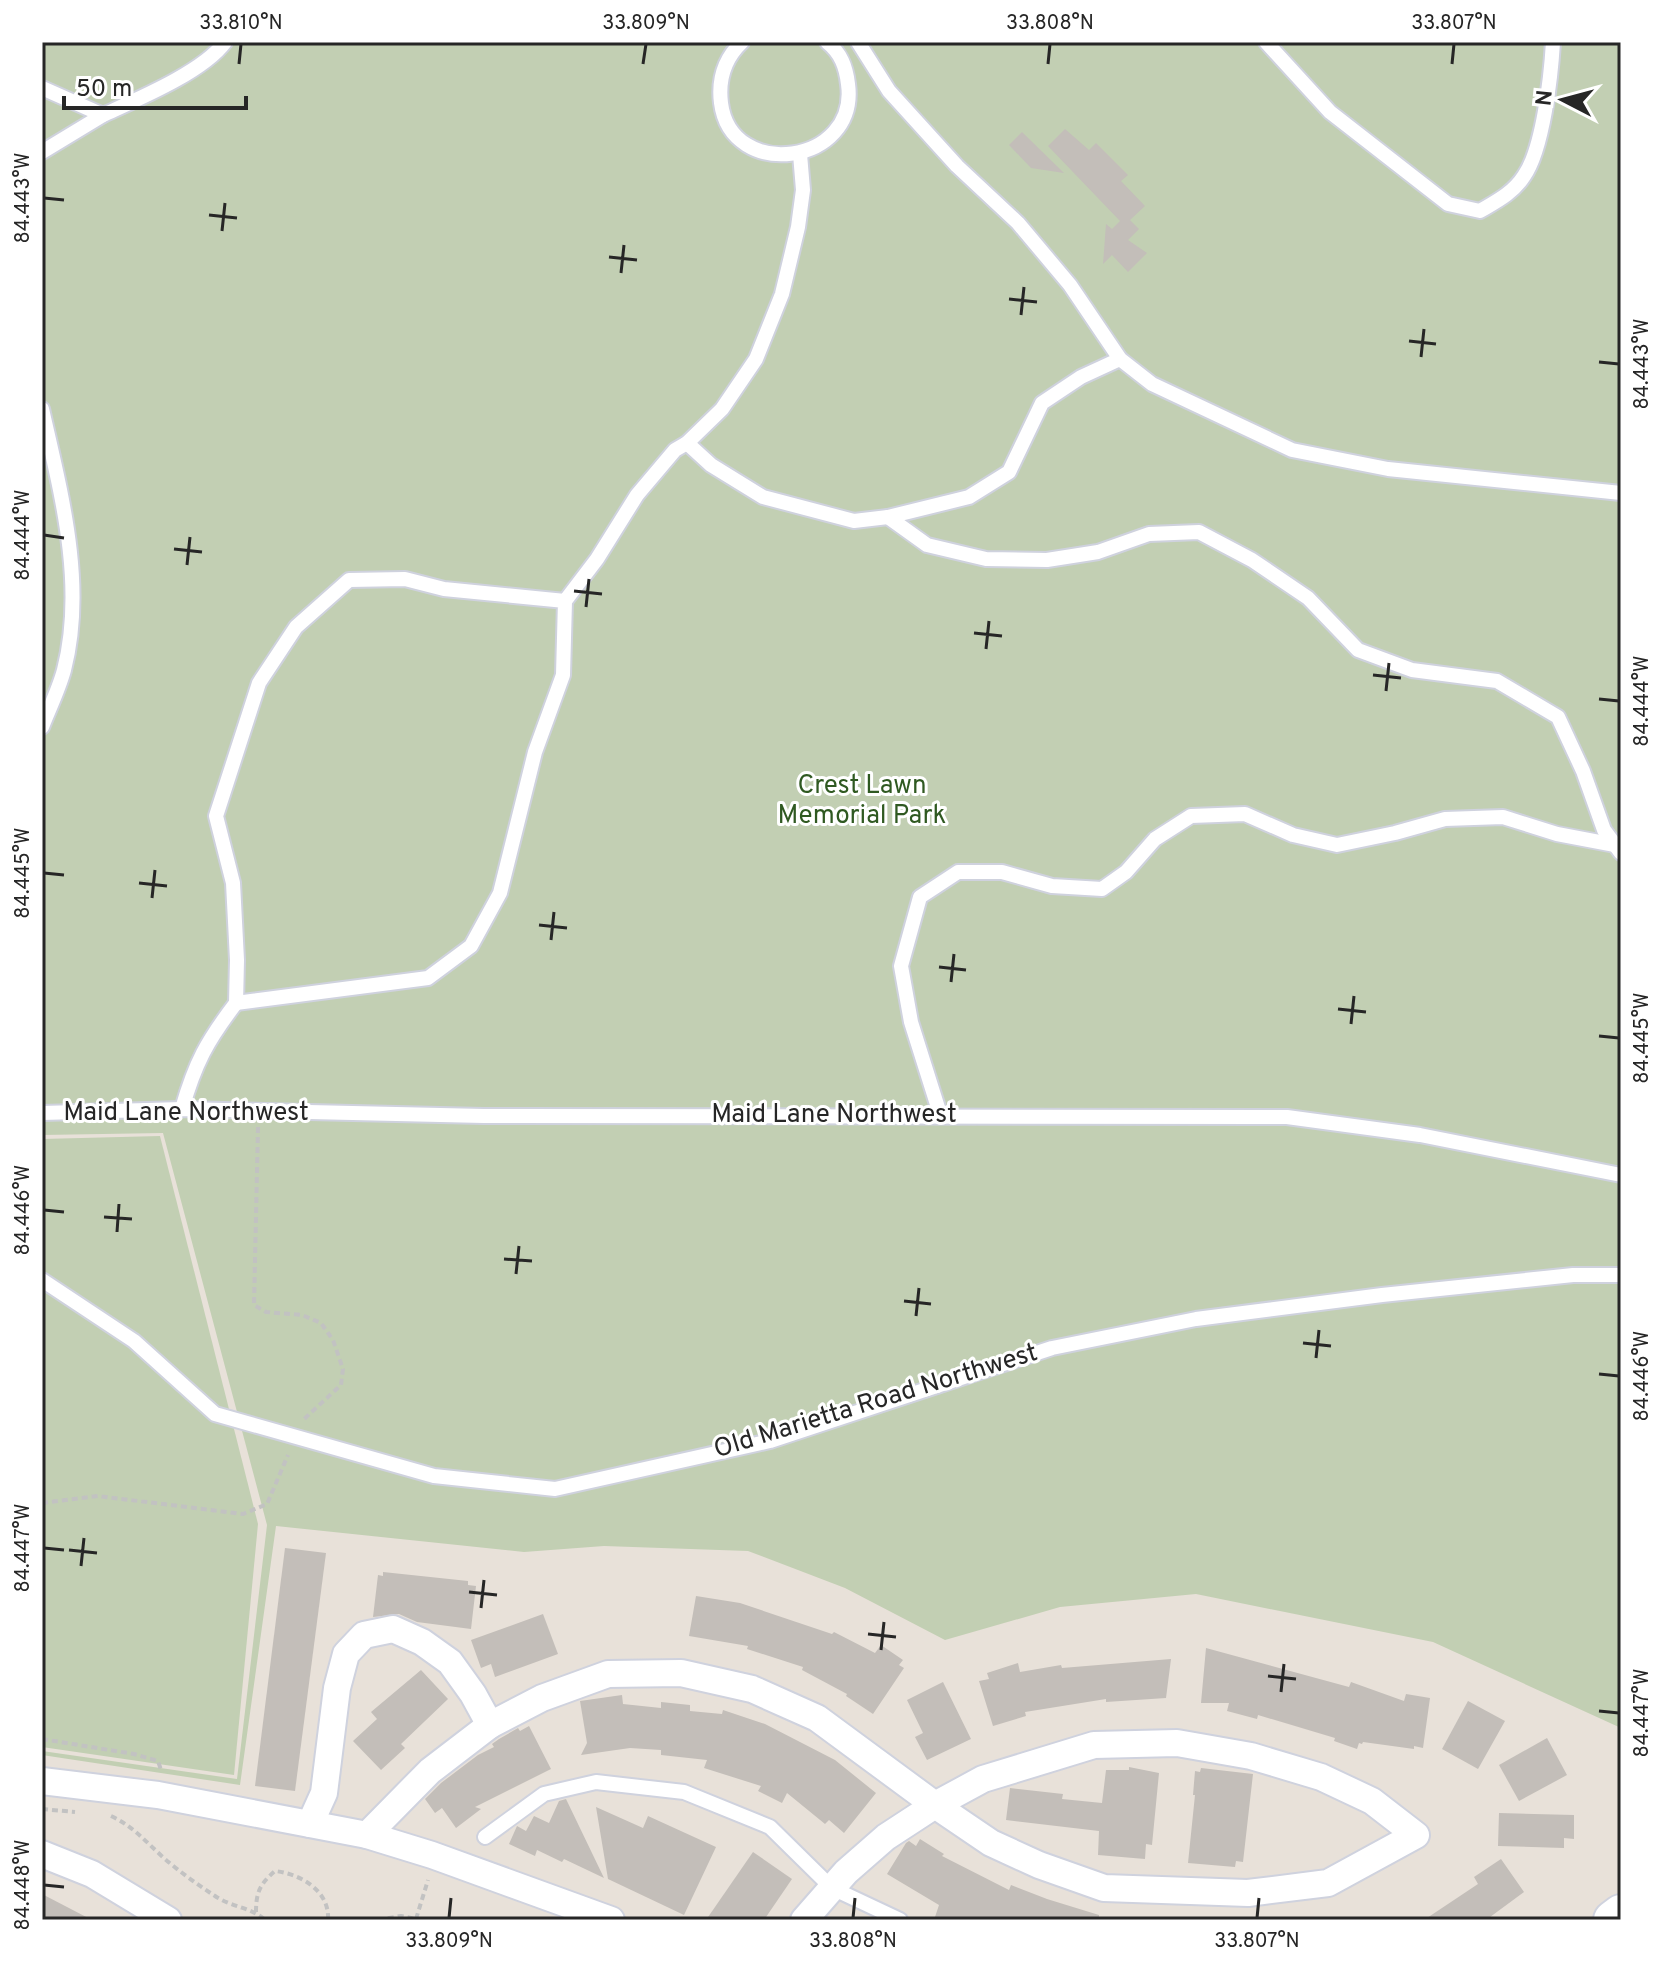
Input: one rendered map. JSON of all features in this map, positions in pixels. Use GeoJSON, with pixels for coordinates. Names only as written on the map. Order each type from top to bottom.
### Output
{"type":"FeatureCollection","features":[{"type":"Feature","properties":{"kind":"main road"},"geometry":{"type":"LineString","coordinates":[[1613,1920],[1621,1914]]}},
{"type":"Feature","properties":{"kind":"street"},"geometry":{"type":"LineString","coordinates":[[310,1824],[324,1793],[337,1688],[346,1654],[364,1635],[393,1629],[422,1642],[450,1662],[490,1725]]}},
{"type":"Feature","properties":{"kind":"street"},"geometry":{"type":"LineString","coordinates":[[367,1835],[430,1771],[490,1725],[542,1698],[608,1674],[681,1673],[752,1689],[817,1718],[935,1805],[991,1843],[1039,1865],[1104,1888],[1248,1893],[1328,1883],[1416,1835],[1372,1801],[1321,1777],[1251,1756],[1177,1743],[1094,1745],[983,1779],[935,1805],[886,1837],[832,1888],[804,1920]]}},
{"type":"Feature","properties":{"kind":"street"},"geometry":{"type":"LineString","coordinates":[[42,1781],[158,1795],[367,1835],[432,1855],[611,1920]]}},
{"type":"Feature","properties":{"kind":"street"},"geometry":{"type":"LineString","coordinates":[[42,1854],[92,1874],[168,1920]]}},
{"type":"Feature","properties":{"kind":"lane"},"geometry":{"type":"LineString","coordinates":[[42,152],[103,115],[158,90],[217,53],[225,42]]}},
{"type":"Feature","properties":{"kind":"lane"},"geometry":{"type":"LineString","coordinates":[[742,42],[725,65],[719,88],[722,110],[741,139],[755,149],[777,156],[800,154],[826,142],[844,118],[850,96],[846,68],[835,48],[827,42]]}},
{"type":"Feature","properties":{"kind":"lane"},"geometry":{"type":"LineString","coordinates":[[858,42],[889,91],[957,166],[1018,223],[1070,285],[1120,359],[1152,384],[1292,450],[1388,469],[1621,493]]}},
{"type":"Feature","properties":{"kind":"lane"},"geometry":{"type":"LineString","coordinates":[[1266,42],[1330,112],[1448,204],[1480,211],[1507,196],[1525,175],[1541,129],[1553,42]]}},
{"type":"Feature","properties":{"kind":"lane"},"geometry":{"type":"LineString","coordinates":[[42,88],[103,115]]}},
{"type":"Feature","properties":{"kind":"lane"},"geometry":{"type":"LineString","coordinates":[[236,1003],[428,978],[471,946],[500,893],[535,752],[563,675],[565,601],[597,559],[637,495],[675,450],[687,443],[722,409],[756,359],[782,294],[798,227],[803,190],[800,154]]}},
{"type":"Feature","properties":{"kind":"lane"},"geometry":{"type":"LineString","coordinates":[[687,443],[711,465],[763,497],[854,521],[888,517],[969,497],[1009,472],[1042,403],[1081,377],[1120,359]]}},
{"type":"Feature","properties":{"kind":"lane"},"geometry":{"type":"LineString","coordinates":[[42,409],[65,511],[74,595],[64,670],[42,727]]}},
{"type":"Feature","properties":{"kind":"lane"},"geometry":{"type":"LineString","coordinates":[[888,517],[927,545],[986,559],[1047,560],[1098,552],[1149,534],[1199,532],[1252,560],[1308,598],[1358,650],[1412,670],[1497,681],[1558,717],[1583,771],[1604,830],[1618,849]]}},
{"type":"Feature","properties":{"kind":"lane"},"geometry":{"type":"LineString","coordinates":[[182,1109],[191,1078],[209,1038],[236,1003],[233,883],[216,816],[259,683],[296,627],[349,580],[405,579],[444,589],[565,601]]}},
{"type":"Feature","properties":{"kind":"lane"},"geometry":{"type":"LineString","coordinates":[[940,1114],[911,1022],[901,966],[920,897],[958,872],[1002,872],[1052,886],[1102,889],[1126,872],[1155,839],[1191,816],[1245,814],[1293,835],[1337,845],[1445,819],[1503,817],[1618,849]]}},
{"type":"Feature","properties":{"kind":"lane","name":"Maid Lane Northwest"},"geometry":{"type":"LineString","coordinates":[[42,1113],[182,1109],[484,1116],[940,1114],[1287,1117],[1420,1135],[1621,1175]]}},
{"type":"Feature","properties":{"kind":"lane","name":"Old Marietta Road Northwest"},"geometry":{"type":"LineString","coordinates":[[42,1280],[134,1341],[215,1414],[434,1476],[555,1489],[770,1441],[1052,1348],[1081,1342],[1196,1319],[1382,1295],[1573,1275],[1621,1275]]}},
{"type":"Feature","properties":{"kind":"lane"},"geometry":{"type":"LineString","coordinates":[[485,1837],[544,1794],[596,1782],[684,1792],[770,1827],[832,1888],[900,1920]]}},
{"type":"Feature","properties":{"kind":"path"},"geometry":{"type":"LineString","coordinates":[[42,1503],[98,1496],[243,1514],[267,1504],[289,1453],[290,1434],[341,1385],[343,1369],[333,1340],[321,1323],[302,1315],[266,1312],[254,1305],[258,1113]]}},
{"type":"Feature","properties":{"kind":"path"},"geometry":{"type":"LineString","coordinates":[[42,1739],[134,1754],[158,1761],[163,1778],[158,1795]]}},
{"type":"Feature","properties":{"kind":"path"},"geometry":{"type":"LineString","coordinates":[[42,1809],[68,1813],[87,1810]]}},
{"type":"Feature","properties":{"kind":"path"},"geometry":{"type":"LineString","coordinates":[[100,1814],[114,1817],[144,1838],[165,1860],[218,1898],[256,1912],[265,1920]]}},
{"type":"Feature","properties":{"kind":"path"},"geometry":{"type":"LineString","coordinates":[[378,1920],[401,1916],[418,1920],[433,1864],[432,1855]]}},
{"type":"Feature","properties":{"kind":"path"},"geometry":{"type":"LineString","coordinates":[[256,1912],[256,1894],[262,1882],[275,1871],[309,1881],[329,1909],[328,1920]]}},
{"type":"Feature","properties":{"kind":"green space","name":"Crest Lawn Memorial Park"},"geometry":{"type":"Polygon","coordinates":[[[42,42],[1621,42],[1621,1728],[1433,1642],[1196,1594],[1060,1607],[945,1640],[845,1588],[748,1551],[604,1546],[524,1552],[276,1526],[240,1785],[42,1755],[42,1751],[237,1779],[267,1525],[163,1133],[42,1135],[42,42]]]}},
{"type":"Feature","properties":{"kind":"green space"},"geometry":{"type":"Polygon","coordinates":[[[160,1136],[258,1524],[234,1775],[42,1747],[42,1139],[160,1136]]]}},
{"type":"Feature","properties":{"kind":"building"},"geometry":{"type":"Polygon","coordinates":[[[1065,129],[1089,150],[1096,143],[1128,175],[1121,181],[1145,206],[1130,220],[1139,229],[1128,240],[1147,253],[1128,272],[1112,255],[1103,264],[1106,224],[1112,229],[1120,221],[1048,146],[1065,129]]]}},
{"type":"Feature","properties":{"kind":"building"},"geometry":{"type":"Polygon","coordinates":[[[1022,132],[1064,173],[1031,168],[1009,145],[1022,132]]]}},
{"type":"Feature","properties":{"kind":"building"},"geometry":{"type":"Polygon","coordinates":[[[285,1548],[326,1553],[295,1791],[255,1786],[285,1548]]]}},
{"type":"Feature","properties":{"kind":"building"},"geometry":{"type":"Polygon","coordinates":[[[383,1572],[468,1581],[468,1585],[476,1586],[471,1629],[417,1622],[399,1614],[373,1617],[378,1575],[383,1576],[383,1572]]]}},
{"type":"Feature","properties":{"kind":"building"},"geometry":{"type":"Polygon","coordinates":[[[696,1596],[740,1603],[832,1634],[834,1632],[875,1653],[881,1645],[903,1660],[899,1665],[904,1668],[873,1714],[847,1694],[802,1670],[803,1667],[747,1649],[748,1646],[689,1636],[696,1596]]]}},
{"type":"Feature","properties":{"kind":"building"},"geometry":{"type":"Polygon","coordinates":[[[543,1614],[558,1654],[495,1677],[491,1664],[481,1668],[471,1640],[543,1614]]]}},
{"type":"Feature","properties":{"kind":"building"},"geometry":{"type":"Polygon","coordinates":[[[1206,1648],[1349,1687],[1351,1682],[1404,1701],[1406,1694],[1430,1698],[1423,1748],[1363,1742],[1357,1749],[1334,1741],[1335,1738],[1258,1715],[1257,1719],[1227,1711],[1229,1703],[1201,1703],[1206,1648]]]}},
{"type":"Feature","properties":{"kind":"building"},"geometry":{"type":"Polygon","coordinates":[[[1171,1659],[1166,1698],[1106,1702],[1106,1699],[1025,1712],[1026,1716],[993,1726],[979,1681],[989,1679],[987,1673],[1018,1663],[1020,1672],[1061,1665],[1062,1668],[1171,1659]]]}},
{"type":"Feature","properties":{"kind":"building"},"geometry":{"type":"Polygon","coordinates":[[[421,1670],[448,1699],[401,1744],[405,1748],[381,1770],[353,1741],[377,1719],[371,1712],[421,1670]]]}},
{"type":"Feature","properties":{"kind":"building"},"geometry":{"type":"Polygon","coordinates":[[[943,1682],[971,1739],[927,1760],[915,1737],[923,1733],[907,1700],[943,1682]]]}},
{"type":"Feature","properties":{"kind":"building"},"geometry":{"type":"Polygon","coordinates":[[[622,1695],[623,1704],[661,1708],[661,1702],[690,1705],[690,1711],[722,1714],[723,1710],[765,1724],[835,1760],[876,1793],[844,1833],[829,1820],[825,1824],[787,1793],[782,1803],[758,1791],[761,1786],[704,1768],[707,1760],[661,1755],[661,1750],[630,1748],[581,1755],[587,1743],[580,1701],[622,1695]]]}},
{"type":"Feature","properties":{"kind":"building"},"geometry":{"type":"Polygon","coordinates":[[[1468,1701],[1505,1721],[1478,1769],[1442,1749],[1468,1701]]]}},
{"type":"Feature","properties":{"kind":"building"},"geometry":{"type":"Polygon","coordinates":[[[529,1726],[551,1769],[475,1807],[481,1809],[456,1828],[442,1808],[435,1813],[425,1799],[441,1783],[494,1747],[492,1744],[499,1739],[518,1728],[520,1731],[529,1726]]]}},
{"type":"Feature","properties":{"kind":"building"},"geometry":{"type":"Polygon","coordinates":[[[1547,1738],[1567,1775],[1519,1801],[1499,1765],[1547,1738]]]}},
{"type":"Feature","properties":{"kind":"building"},"geometry":{"type":"Polygon","coordinates":[[[1129,1767],[1159,1773],[1152,1845],[1146,1844],[1145,1859],[1098,1855],[1099,1831],[1006,1820],[1010,1788],[1063,1794],[1062,1799],[1102,1803],[1106,1770],[1129,1770],[1129,1767]]]}},
{"type":"Feature","properties":{"kind":"building"},"geometry":{"type":"Polygon","coordinates":[[[1201,1768],[1253,1774],[1243,1862],[1236,1861],[1235,1867],[1188,1863],[1195,1771],[1200,1772],[1201,1768]]]}},
{"type":"Feature","properties":{"kind":"building"},"geometry":{"type":"Polygon","coordinates":[[[566,1799],[604,1878],[564,1859],[562,1862],[537,1850],[535,1856],[509,1844],[517,1826],[526,1831],[534,1816],[549,1823],[559,1801],[566,1799]]]}},
{"type":"Feature","properties":{"kind":"building"},"geometry":{"type":"Polygon","coordinates":[[[596,1807],[643,1828],[648,1816],[716,1847],[684,1915],[608,1879],[596,1807]]]}},
{"type":"Feature","properties":{"kind":"building"},"geometry":{"type":"Polygon","coordinates":[[[1499,1813],[1574,1815],[1574,1839],[1564,1838],[1564,1848],[1498,1846],[1499,1813]]]}},
{"type":"Feature","properties":{"kind":"building"},"geometry":{"type":"Polygon","coordinates":[[[920,1839],[944,1854],[942,1856],[1009,1890],[1011,1885],[1099,1915],[1099,1920],[934,1920],[939,1905],[887,1874],[906,1843],[909,1841],[916,1846],[920,1839]]]}},
{"type":"Feature","properties":{"kind":"building"},"geometry":{"type":"Polygon","coordinates":[[[753,1852],[792,1879],[764,1920],[706,1920],[753,1852]]]}},
{"type":"Feature","properties":{"kind":"building"},"geometry":{"type":"Polygon","coordinates":[[[1501,1859],[1524,1892],[1486,1920],[1424,1920],[1478,1884],[1474,1877],[1501,1859]]]}},
{"type":"Feature","properties":{"kind":"building"},"geometry":{"type":"Polygon","coordinates":[[[42,1894],[92,1920],[42,1920],[42,1894]]]}}]}
